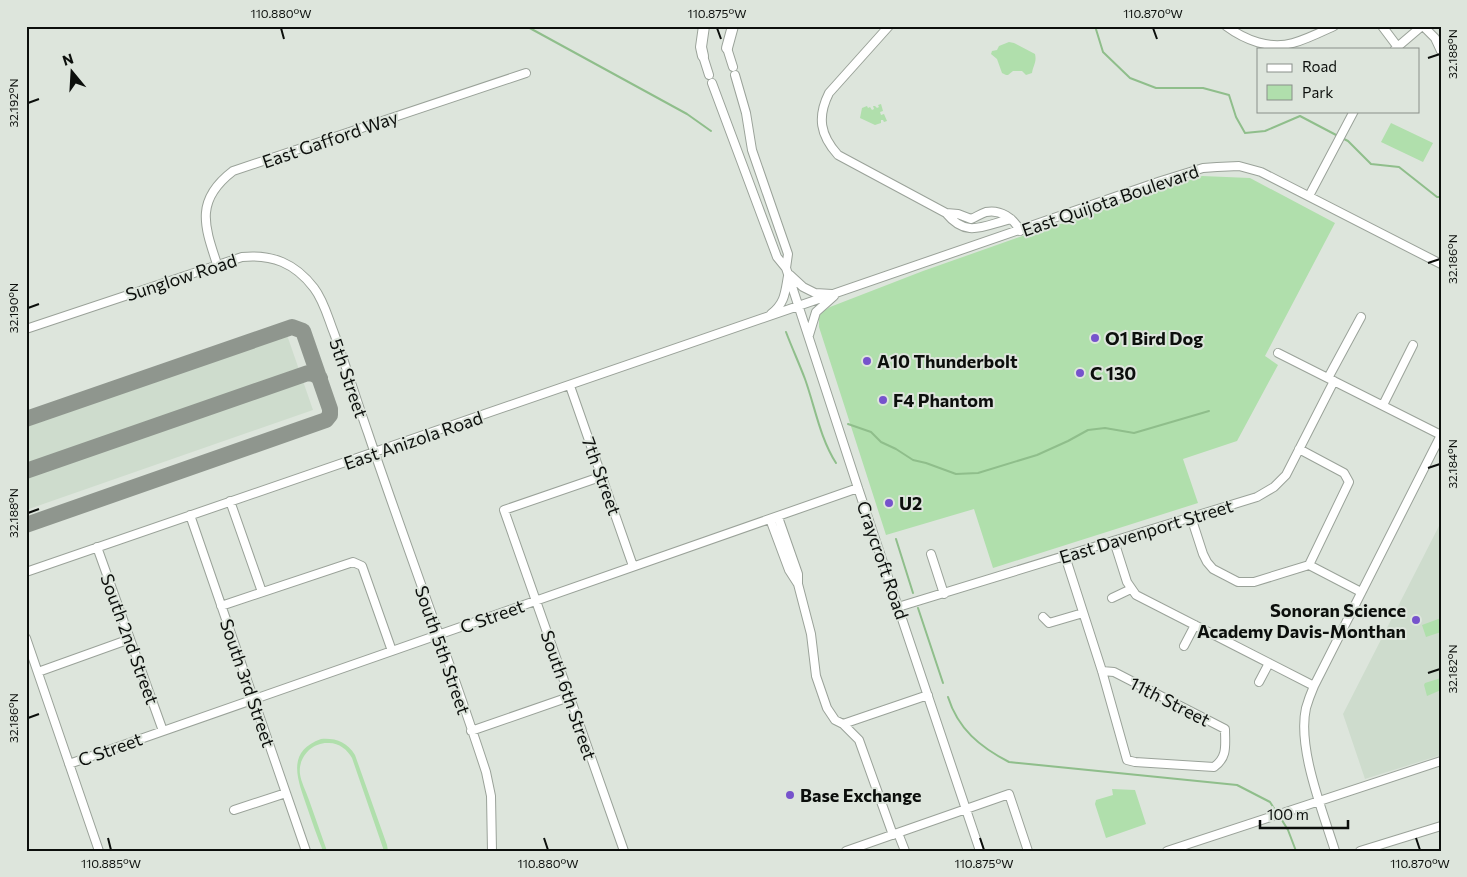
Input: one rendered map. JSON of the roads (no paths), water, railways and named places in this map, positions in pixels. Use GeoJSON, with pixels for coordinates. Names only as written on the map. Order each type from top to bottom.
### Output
{"type":"FeatureCollection","features":[{"type":"Feature","properties":{"kind":"main road"},"geometry":{"type":"LineString","coordinates":[[703,56],[701,47],[704,26]]}},
{"type":"Feature","properties":{"kind":"main road"},"geometry":{"type":"LineString","coordinates":[[727,48],[733,26]]}},
{"type":"Feature","properties":{"kind":"street"},"geometry":{"type":"LineString","coordinates":[[889,26],[829,92],[821,117],[822,129],[826,140],[838,155],[946,212],[971,219],[987,212],[998,212],[1008,215],[1017,224],[1020,231]]}},
{"type":"Feature","properties":{"kind":"street"},"geometry":{"type":"LineString","coordinates":[[1226,26],[1237,34],[1265,45],[1292,43],[1334,26]]}},
{"type":"Feature","properties":{"kind":"street"},"geometry":{"type":"LineString","coordinates":[[1382,26],[1396,48],[1422,26],[1435,38],[1441,51]]}},
{"type":"Feature","properties":{"kind":"street"},"geometry":{"type":"LineString","coordinates":[[727,48],[746,113],[752,150],[788,254],[783,301],[780,307],[766,318]]}},
{"type":"Feature","properties":{"kind":"street"},"geometry":{"type":"LineString","coordinates":[[703,56],[777,257],[787,271],[804,287],[815,293],[836,294]]}},
{"type":"Feature","properties":{"kind":"street","name":"East Gafford Way"},"geometry":{"type":"LineString","coordinates":[[216,264],[206,229],[206,211],[211,195],[216,187],[233,171],[526,73]]}},
{"type":"Feature","properties":{"kind":"street"},"geometry":{"type":"LineString","coordinates":[[1309,196],[1353,112]]}},
{"type":"Feature","properties":{"kind":"street","name":"East Quijota Boulevard"},"geometry":{"type":"LineString","coordinates":[[799,306],[1203,168],[1239,166],[1261,172],[1441,264]]}},
{"type":"Feature","properties":{"kind":"street"},"geometry":{"type":"LineString","coordinates":[[946,212],[953,221],[970,228],[980,228],[1010,219]]}},
{"type":"Feature","properties":{"kind":"street","name":"Sunglow Road"},"geometry":{"type":"LineString","coordinates":[[26,329],[216,264],[248,256],[266,257],[287,264],[301,274],[314,288],[323,302]]}},
{"type":"Feature","properties":{"kind":"street","name":"Craycroft Road"},"geometry":{"type":"LineString","coordinates":[[787,271],[980,851]]}},
{"type":"Feature","properties":{"kind":"street"},"geometry":{"type":"LineString","coordinates":[[809,335],[816,312],[836,294]]}},
{"type":"Feature","properties":{"kind":"street","name":"5th Street"},"geometry":{"type":"LineString","coordinates":[[323,302],[374,453]]}},
{"type":"Feature","properties":{"kind":"street","name":"East Anizola Road"},"geometry":{"type":"LineString","coordinates":[[26,572],[799,306]]}},
{"type":"Feature","properties":{"kind":"street","name":"East Davenport Street"},"geometry":{"type":"LineString","coordinates":[[898,607],[1257,497],[1268,492],[1286,475],[1360,317]]}},
{"type":"Feature","properties":{"kind":"street"},"geometry":{"type":"LineString","coordinates":[[1383,405],[1413,345]]}},
{"type":"Feature","properties":{"kind":"street"},"geometry":{"type":"LineString","coordinates":[[1278,353],[1441,435],[1314,686],[1306,708],[1304,728],[1308,761],[1335,851]]}},
{"type":"Feature","properties":{"kind":"street","name":"7th Street"},"geometry":{"type":"LineString","coordinates":[[570,386],[633,566]]}},
{"type":"Feature","properties":{"kind":"street"},"geometry":{"type":"LineString","coordinates":[[1299,449],[1344,473],[1349,482],[1309,565]]}},
{"type":"Feature","properties":{"kind":"street","name":"South 5th Street"},"geometry":{"type":"LineString","coordinates":[[374,453],[486,772],[490,796],[492,851]]}},
{"type":"Feature","properties":{"kind":"street","name":"South 6th Street"},"geometry":{"type":"LineString","coordinates":[[602,476],[504,510],[624,851]]}},
{"type":"Feature","properties":{"kind":"street","name":"C Street"},"geometry":{"type":"LineString","coordinates":[[69,764],[858,488]]}},
{"type":"Feature","properties":{"kind":"street"},"geometry":{"type":"LineString","coordinates":[[230,501],[262,592]]}},
{"type":"Feature","properties":{"kind":"street","name":"South 3rd Street"},"geometry":{"type":"LineString","coordinates":[[190,514],[306,851]]}},
{"type":"Feature","properties":{"kind":"street"},"geometry":{"type":"LineString","coordinates":[[1192,517],[1206,562],[1213,569],[1238,582],[1254,582],[1309,565],[1361,592]]}},
{"type":"Feature","properties":{"kind":"street"},"geometry":{"type":"LineString","coordinates":[[774,518],[798,574],[798,584],[811,634],[816,672],[827,708],[832,717],[843,724],[859,740],[904,851]]}},
{"type":"Feature","properties":{"kind":"street"},"geometry":{"type":"LineString","coordinates":[[1114,540],[1127,582],[1136,595],[1314,686]]}},
{"type":"Feature","properties":{"kind":"street","name":"South 2nd Street"},"geometry":{"type":"LineString","coordinates":[[97,547],[163,731]]}},
{"type":"Feature","properties":{"kind":"street"},"geometry":{"type":"LineString","coordinates":[[931,554],[944,594]]}},
{"type":"Feature","properties":{"kind":"street","name":"11th Street"},"geometry":{"type":"LineString","coordinates":[[1065,556],[1102,671],[1127,760],[1214,767],[1220,763],[1224,756],[1226,729],[1114,672],[1102,671]]}},
{"type":"Feature","properties":{"kind":"street"},"geometry":{"type":"LineString","coordinates":[[221,606],[353,562],[362,566],[392,651]]}},
{"type":"Feature","properties":{"kind":"street"},"geometry":{"type":"LineString","coordinates":[[1112,598],[1131,589]]}},
{"type":"Feature","properties":{"kind":"street"},"geometry":{"type":"LineString","coordinates":[[1042,617],[1049,623],[1083,613]]}},
{"type":"Feature","properties":{"kind":"street"},"geometry":{"type":"LineString","coordinates":[[1184,646],[1195,625]]}},
{"type":"Feature","properties":{"kind":"street"},"geometry":{"type":"LineString","coordinates":[[26,638],[99,851]]}},
{"type":"Feature","properties":{"kind":"street"},"geometry":{"type":"LineString","coordinates":[[38,672],[130,639]]}},
{"type":"Feature","properties":{"kind":"street"},"geometry":{"type":"LineString","coordinates":[[1259,682],[1268,663]]}},
{"type":"Feature","properties":{"kind":"street"},"geometry":{"type":"LineString","coordinates":[[843,724],[928,695]]}},
{"type":"Feature","properties":{"kind":"street"},"geometry":{"type":"LineString","coordinates":[[471,731],[569,697]]}},
{"type":"Feature","properties":{"kind":"street"},"geometry":{"type":"LineString","coordinates":[[1167,851],[1187,848],[1279,814],[1441,761]]}},
{"type":"Feature","properties":{"kind":"street"},"geometry":{"type":"LineString","coordinates":[[234,810],[286,793]]}},
{"type":"Feature","properties":{"kind":"street"},"geometry":{"type":"LineString","coordinates":[[846,851],[1009,794],[1028,851]]}},
{"type":"Feature","properties":{"kind":"street"},"geometry":{"type":"LineString","coordinates":[[1360,851],[1441,826]]}},
{"type":"Feature","properties":{"kind":"waterway"},"geometry":{"type":"LineString","coordinates":[[526,26],[687,114],[711,131]]}},
{"type":"Feature","properties":{"kind":"waterway"},"geometry":{"type":"LineString","coordinates":[[1095,26],[1103,52],[1130,78],[1156,88],[1203,88],[1229,95],[1236,117],[1245,133],[1265,131],[1300,116],[1338,136]]}},
{"type":"Feature","properties":{"kind":"waterway"},"geometry":{"type":"LineString","coordinates":[[1342,138],[1348,141],[1371,164],[1399,167],[1437,197],[1441,197]]}},
{"type":"Feature","properties":{"kind":"waterway"},"geometry":{"type":"LineString","coordinates":[[786,332],[805,379],[822,433],[836,463]]}},
{"type":"Feature","properties":{"kind":"waterway"},"geometry":{"type":"LineString","coordinates":[[848,424],[871,432],[881,442],[913,460],[956,474],[978,473],[1037,455],[1088,430],[1105,428],[1134,433],[1209,411]]}},
{"type":"Feature","properties":{"kind":"waterway"},"geometry":{"type":"LineString","coordinates":[[896,539],[913,593]]}},
{"type":"Feature","properties":{"kind":"waterway"},"geometry":{"type":"LineString","coordinates":[[918,608],[943,683]]}},
{"type":"Feature","properties":{"kind":"waterway"},"geometry":{"type":"LineString","coordinates":[[948,697],[958,719],[971,736],[1009,762],[1237,785],[1270,802],[1277,813]]}},
{"type":"Feature","properties":{"kind":"waterway"},"geometry":{"type":"LineString","coordinates":[[1280,817],[1288,830],[1296,851]]}},
{"type":"Feature","properties":{"kind":"place","name":"O1 Bird Dog"},"geometry":{"type":"Point","coordinates":[1095,338]}},
{"type":"Feature","properties":{"kind":"place","name":"A10 Thunderbolt"},"geometry":{"type":"Point","coordinates":[867,361]}},
{"type":"Feature","properties":{"kind":"place","name":"C 130"},"geometry":{"type":"Point","coordinates":[1080,373]}},
{"type":"Feature","properties":{"kind":"place","name":"F4 Phantom"},"geometry":{"type":"Point","coordinates":[883,400]}},
{"type":"Feature","properties":{"kind":"place","name":"U2"},"geometry":{"type":"Point","coordinates":[889,503]}},
{"type":"Feature","properties":{"kind":"place","name":"Sonoran Science Academy Davis-Monthan"},"geometry":{"type":"Point","coordinates":[1416,620]}},
{"type":"Feature","properties":{"kind":"place","name":"Base Exchange"},"geometry":{"type":"Point","coordinates":[790,795]}}]}
